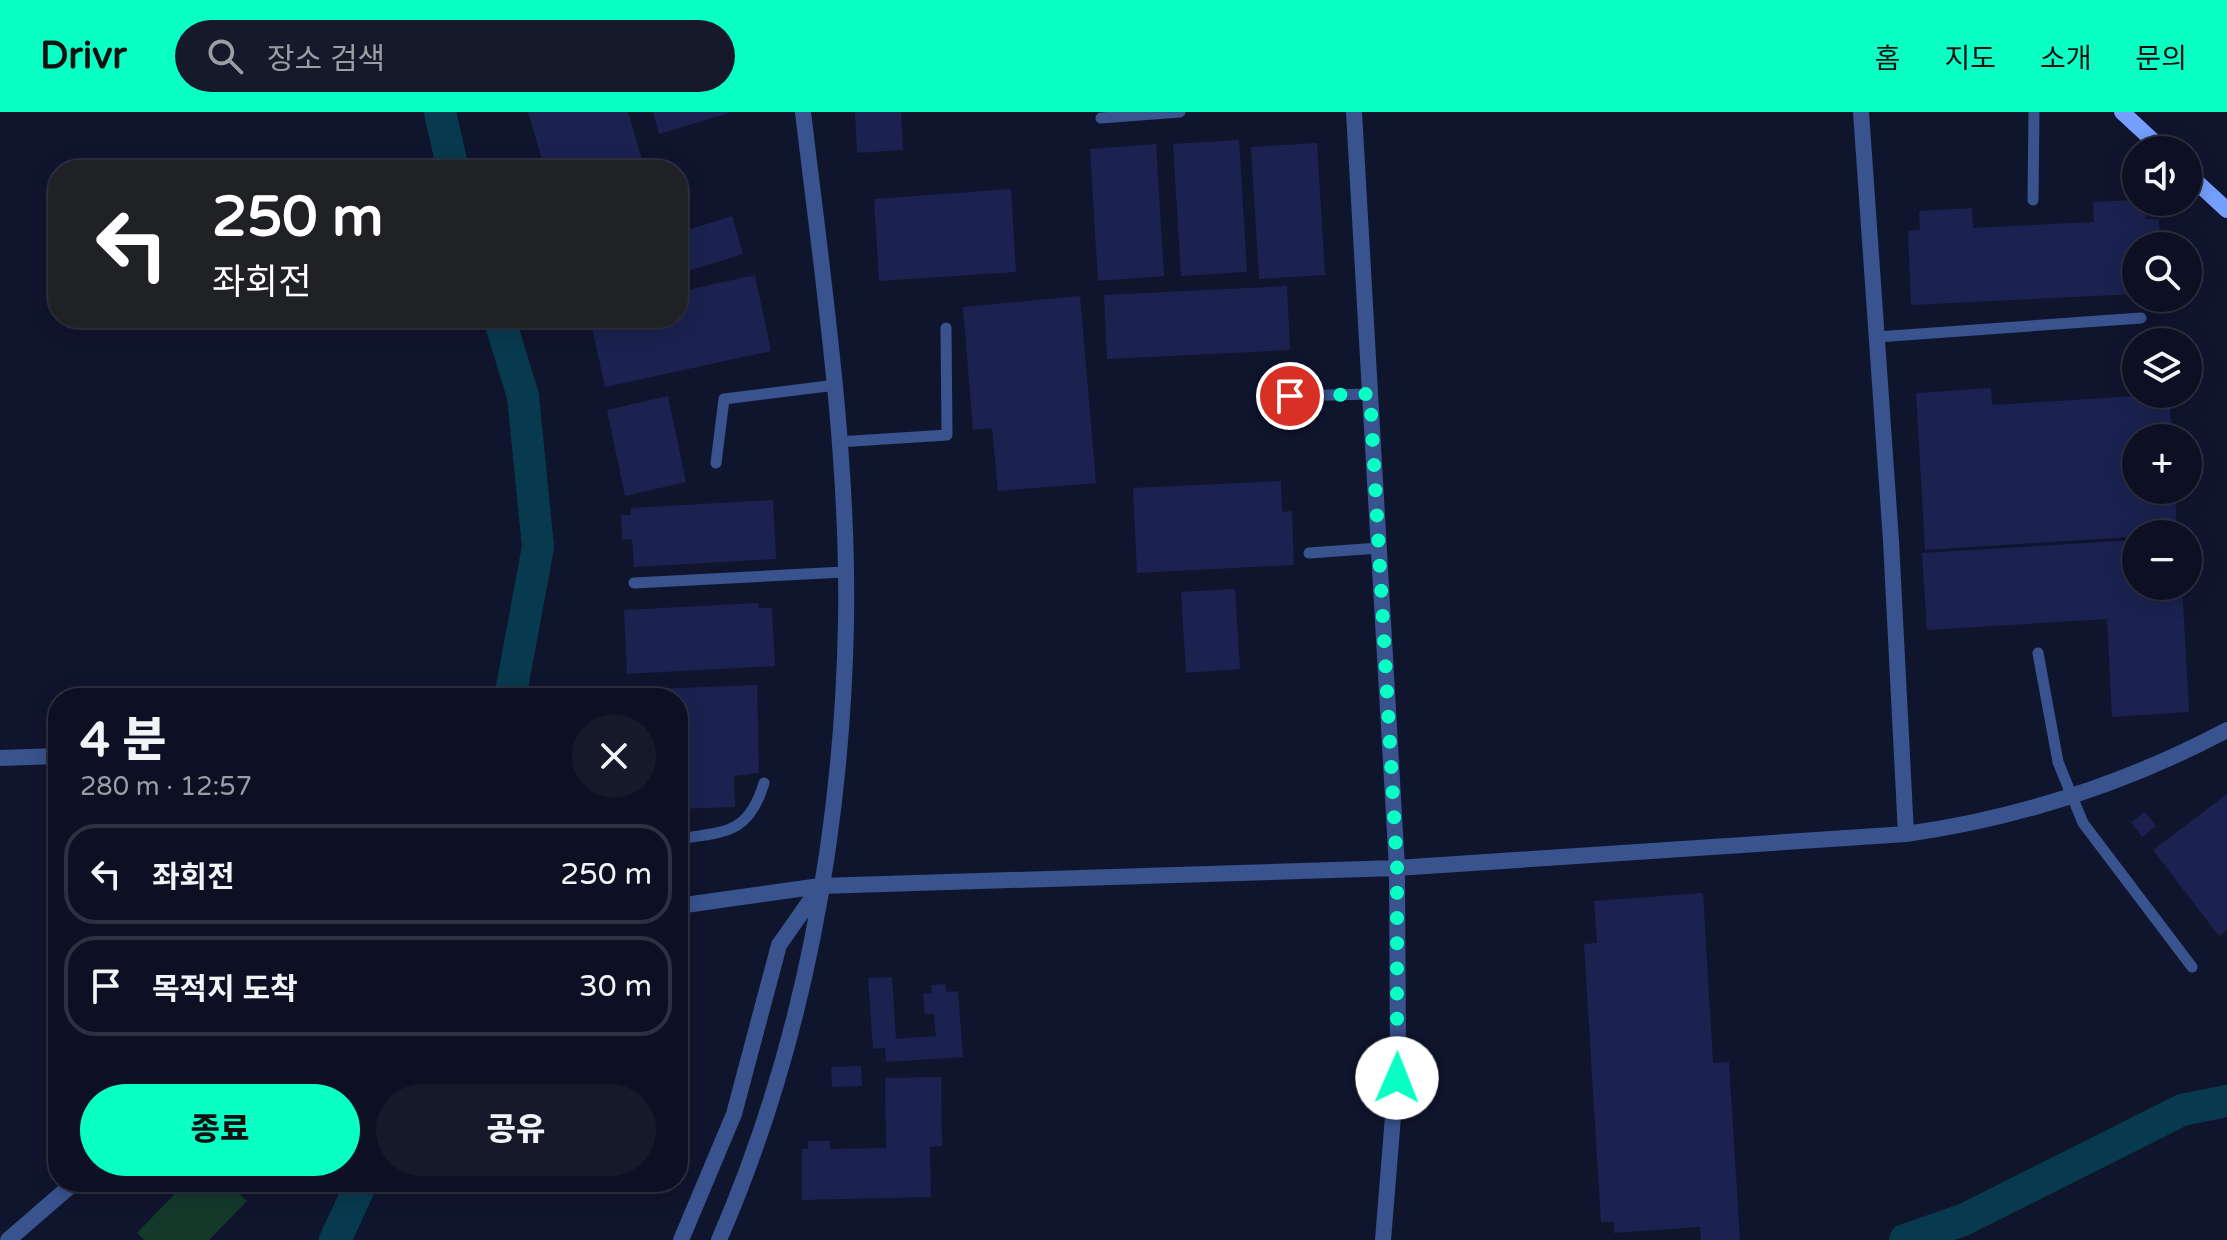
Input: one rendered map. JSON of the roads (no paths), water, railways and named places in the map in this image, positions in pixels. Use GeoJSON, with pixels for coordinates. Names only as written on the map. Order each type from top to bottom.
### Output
{"type":"FeatureCollection","features":[{"type":"Feature","properties":{"kind":"street"},"geometry":{"type":"LineString","coordinates":[[719,1240],[765,1126],[815,942],[834,782],[846,623],[836,385],[803,112]]}},
{"type":"Feature","properties":{"kind":"street"},"geometry":{"type":"LineString","coordinates":[[1354,112],[1397,868],[1398,1055],[1383,1240]]}},
{"type":"Feature","properties":{"kind":"street"},"geometry":{"type":"LineString","coordinates":[[1861,112],[1906,834]]}},
{"type":"Feature","properties":{"kind":"street"},"geometry":{"type":"LineString","coordinates":[[2122,112],[2148,136]]}},
{"type":"Feature","properties":{"kind":"street"},"geometry":{"type":"LineString","coordinates":[[2202,187],[2227,210]]}},
{"type":"Feature","properties":{"kind":"street"},"geometry":{"type":"LineString","coordinates":[[688,905],[820,886],[1397,868],[1906,834],[1958,827],[2072,798],[2118,782],[2227,730]]}},
{"type":"Feature","properties":{"kind":"street"},"geometry":{"type":"LineString","coordinates":[[0,758],[48,756]]}},
{"type":"Feature","properties":{"kind":"street"},"geometry":{"type":"LineString","coordinates":[[681,1240],[734,1114],[779,945],[820,886]]}},
{"type":"Feature","properties":{"kind":"street"},"geometry":{"type":"LineString","coordinates":[[8,1240],[63,1192]]}},
{"type":"Feature","properties":{"kind":"lane"},"geometry":{"type":"LineString","coordinates":[[1101,118],[1180,112]]}},
{"type":"Feature","properties":{"kind":"lane"},"geometry":{"type":"LineString","coordinates":[[2033,200],[2034,112]]}},
{"type":"Feature","properties":{"kind":"lane"},"geometry":{"type":"LineString","coordinates":[[1877,337],[2141,318]]}},
{"type":"Feature","properties":{"kind":"lane"},"geometry":{"type":"LineString","coordinates":[[838,442],[947,435],[946,328]]}},
{"type":"Feature","properties":{"kind":"lane"},"geometry":{"type":"LineString","coordinates":[[716,463],[724,399],[836,385]]}},
{"type":"Feature","properties":{"kind":"lane"},"geometry":{"type":"LineString","coordinates":[[1290,396],[1370,394]]}},
{"type":"Feature","properties":{"kind":"lane"},"geometry":{"type":"LineString","coordinates":[[1309,553],[1379,548]]}},
{"type":"Feature","properties":{"kind":"lane"},"geometry":{"type":"LineString","coordinates":[[634,583],[844,572]]}},
{"type":"Feature","properties":{"kind":"lane"},"geometry":{"type":"LineString","coordinates":[[2038,653],[2058,762],[2083,823],[2192,967]]}},
{"type":"Feature","properties":{"kind":"lane"},"geometry":{"type":"LineString","coordinates":[[688,838],[733,831],[757,807],[764,783]]}},
{"type":"Feature","properties":{"kind":"waterway"},"geometry":{"type":"LineString","coordinates":[[440,112],[451,160]]}},
{"type":"Feature","properties":{"kind":"waterway"},"geometry":{"type":"LineString","coordinates":[[502,328],[523,396],[538,547],[512,688]]}},
{"type":"Feature","properties":{"kind":"waterway"},"geometry":{"type":"LineString","coordinates":[[1905,1240],[1963,1220],[2182,1110],[2227,1101]]}},
{"type":"Feature","properties":{"kind":"waterway"},"geometry":{"type":"LineString","coordinates":[[335,1240],[357,1192]]}}]}
